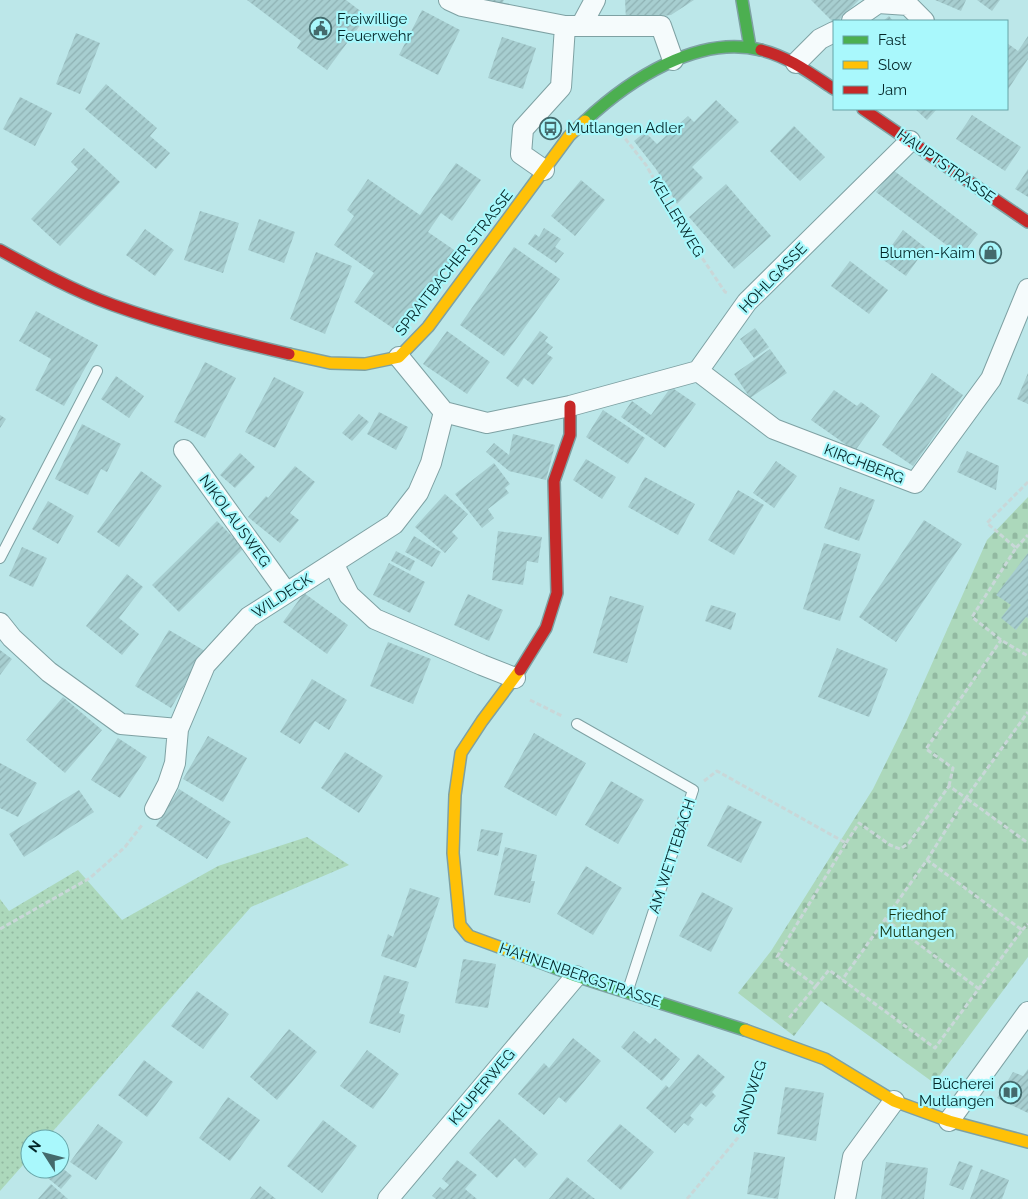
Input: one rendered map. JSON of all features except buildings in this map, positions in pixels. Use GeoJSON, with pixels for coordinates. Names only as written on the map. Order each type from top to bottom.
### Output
{"type":"FeatureCollection","features":[{"type":"Feature","properties":{"kind":"street"},"geometry":{"type":"LineString","coordinates":[[449,0],[462,6],[573,26],[661,26],[672,60]]}},
{"type":"Feature","properties":{"kind":"street"},"geometry":{"type":"LineString","coordinates":[[544,170],[521,154],[523,129],[560,87],[573,26],[594,0]]}},
{"type":"Feature","properties":{"kind":"street"},"geometry":{"type":"LineString","coordinates":[[742,0],[750,47],[774,52],[796,63],[833,88]]}},
{"type":"Feature","properties":{"kind":"street"},"geometry":{"type":"LineString","coordinates":[[853,20],[878,3],[908,5],[923,20]]}},
{"type":"Feature","properties":{"kind":"street"},"geometry":{"type":"LineString","coordinates":[[796,63],[820,39],[833,32]]}},
{"type":"Feature","properties":{"kind":"street","name":"SPRAITBACHER STRASSE"},"geometry":{"type":"LineString","coordinates":[[0,250],[43,274],[112,305],[202,334],[330,363],[365,364],[399,357],[428,326],[569,136],[601,106],[661,64],[710,48],[750,47]]}},
{"type":"Feature","properties":{"kind":"street","name":"HAUPTSTRASSE"},"geometry":{"type":"LineString","coordinates":[[864,110],[1028,222]]}},
{"type":"Feature","properties":{"kind":"street","name":"HOHLGASSE"},"geometry":{"type":"LineString","coordinates":[[698,372],[747,302],[910,141]]}},
{"type":"Feature","properties":{"kind":"street","name":"KIRCHBERG"},"geometry":{"type":"LineString","coordinates":[[698,372],[774,429],[914,483],[991,379],[1028,289]]}},
{"type":"Feature","properties":{"kind":"street"},"geometry":{"type":"LineString","coordinates":[[399,357],[444,412],[487,422],[570,406],[698,372]]}},
{"type":"Feature","properties":{"kind":"street","name":"HAHNENBERGSTRASSE"},"geometry":{"type":"LineString","coordinates":[[570,406],[570,435],[554,481],[557,593],[546,628],[512,683],[461,753],[455,795],[453,853],[460,925],[469,936],[576,976],[769,1038],[824,1059],[894,1101],[949,1121],[1028,1142]]}},
{"type":"Feature","properties":{"kind":"street","name":"WILDECK"},"geometry":{"type":"LineString","coordinates":[[155,809],[168,784],[175,763],[178,729],[205,665],[249,617],[394,524],[418,492],[431,463],[444,412]]}},
{"type":"Feature","properties":{"kind":"street","name":"NIKOLAUSWEG"},"geometry":{"type":"LineString","coordinates":[[184,450],[286,592]]}},
{"type":"Feature","properties":{"kind":"street"},"geometry":{"type":"LineString","coordinates":[[333,563],[349,595],[375,619],[482,665],[512,683]]}},
{"type":"Feature","properties":{"kind":"street"},"geometry":{"type":"LineString","coordinates":[[0,623],[12,638],[49,672],[121,724],[178,729]]}},
{"type":"Feature","properties":{"kind":"street","name":"KEUPERWEG"},"geometry":{"type":"LineString","coordinates":[[388,1199],[576,976]]}},
{"type":"Feature","properties":{"kind":"street"},"geometry":{"type":"LineString","coordinates":[[949,1121],[1028,1012]]}},
{"type":"Feature","properties":{"kind":"street"},"geometry":{"type":"LineString","coordinates":[[844,1199],[853,1157],[894,1101]]}},
{"type":"Feature","properties":{"kind":"lane"},"geometry":{"type":"LineString","coordinates":[[0,558],[97,371]]}},
{"type":"Feature","properties":{"kind":"lane","name":"AM WETTEBACH"},"geometry":{"type":"LineString","coordinates":[[577,724],[693,790],[627,991]]}},
{"type":"Feature","properties":{"kind":"path","name":"KELLERWEG"},"geometry":{"type":"LineString","coordinates":[[614,124],[646,165],[682,228],[725,292],[747,302]]}},
{"type":"Feature","properties":{"kind":"path"},"geometry":{"type":"LineString","coordinates":[[1016,548],[987,523],[1028,482]]}},
{"type":"Feature","properties":{"kind":"path"},"geometry":{"type":"LineString","coordinates":[[1028,535],[1016,548],[972,617],[1001,640],[1028,656]]}},
{"type":"Feature","properties":{"kind":"path"},"geometry":{"type":"LineString","coordinates":[[816,986],[777,957],[859,823],[890,845],[900,849],[909,843],[949,786],[953,768],[926,749],[1001,640]]}},
{"type":"Feature","properties":{"kind":"path"},"geometry":{"type":"LineString","coordinates":[[512,683],[577,724]]}},
{"type":"Feature","properties":{"kind":"path"},"geometry":{"type":"LineString","coordinates":[[842,980],[927,860],[966,798],[1028,712]]}},
{"type":"Feature","properties":{"kind":"path"},"geometry":{"type":"LineString","coordinates":[[693,790],[717,771],[846,843]]}},
{"type":"Feature","properties":{"kind":"path"},"geometry":{"type":"LineString","coordinates":[[949,786],[1028,842]]}},
{"type":"Feature","properties":{"kind":"path"},"geometry":{"type":"LineString","coordinates":[[0,929],[90,878],[125,847],[155,809]]}},
{"type":"Feature","properties":{"kind":"path"},"geometry":{"type":"LineString","coordinates":[[927,860],[1022,930]]}},
{"type":"Feature","properties":{"kind":"path"},"geometry":{"type":"LineString","coordinates":[[885,919],[979,988]]}},
{"type":"Feature","properties":{"kind":"path"},"geometry":{"type":"LineString","coordinates":[[792,1014],[829,970],[935,1048],[1028,924]]}},
{"type":"Feature","properties":{"kind":"path","name":"SANDWEG"},"geometry":{"type":"LineString","coordinates":[[687,1199],[742,1134],[769,1038]]}},
{"type":"Feature","properties":{"kind":"green space","name":"Friedhof Mutlangen"},"geometry":{"type":"Polygon","coordinates":[[[1028,497],[1028,957],[934,1083],[821,1001],[794,1036],[738,993],[771,951],[873,789],[906,722],[987,540],[1028,497]]]}},
{"type":"Feature","properties":{"kind":"green space"},"geometry":{"type":"Polygon","coordinates":[[[307,837],[349,865],[251,907],[55,1129],[20,1129],[20,1168],[0,1191],[0,899],[9,911],[78,870],[122,920],[218,866],[307,837]]]}},
{"type":"Feature","properties":{"kind":"traffic: fast"},"geometry":{"type":"LineString","coordinates":[[742,0],[750,47]]}},
{"type":"Feature","properties":{"kind":"traffic: fast"},"geometry":{"type":"LineString","coordinates":[[585,121],[622,90],[666,64],[689,55],[713,49],[737,47],[761,50]]}},
{"type":"Feature","properties":{"kind":"traffic: fast"},"geometry":{"type":"LineString","coordinates":[[529,958],[576,976],[745,1030]]}},
{"type":"Feature","properties":{"kind":"traffic: slow"},"geometry":{"type":"LineString","coordinates":[[289,354],[330,363],[365,364],[399,357],[428,327],[569,136],[585,121]]}},
{"type":"Feature","properties":{"kind":"traffic: slow"},"geometry":{"type":"LineString","coordinates":[[520,670],[461,753],[455,795],[453,853],[460,925],[469,936],[529,958]]}},
{"type":"Feature","properties":{"kind":"traffic: slow"},"geometry":{"type":"LineString","coordinates":[[745,1030],[825,1059],[894,1101],[949,1121],[1028,1142]]}},
{"type":"Feature","properties":{"kind":"traffic: jam"},"geometry":{"type":"LineString","coordinates":[[761,50],[790,61],[833,88]]}},
{"type":"Feature","properties":{"kind":"traffic: jam"},"geometry":{"type":"LineString","coordinates":[[864,110],[1028,222]]}},
{"type":"Feature","properties":{"kind":"traffic: jam"},"geometry":{"type":"LineString","coordinates":[[0,250],[70,287],[135,313],[223,338],[289,354]]}},
{"type":"Feature","properties":{"kind":"traffic: jam"},"geometry":{"type":"LineString","coordinates":[[520,670],[546,628],[557,593],[554,481],[570,435],[570,406]]}},
{"type":"Feature","properties":{"kind":"place","name":"Freiwillige Feuerwehr"},"geometry":{"type":"Point","coordinates":[321,28]}},
{"type":"Feature","properties":{"kind":"place","name":"Mutlangen Adler"},"geometry":{"type":"Point","coordinates":[551,128]}},
{"type":"Feature","properties":{"kind":"place","name":"Blumen-Kaim"},"geometry":{"type":"Point","coordinates":[991,253]}},
{"type":"Feature","properties":{"kind":"place","name":"Bücherei Mutlangen"},"geometry":{"type":"Point","coordinates":[1010,1093]}}]}
